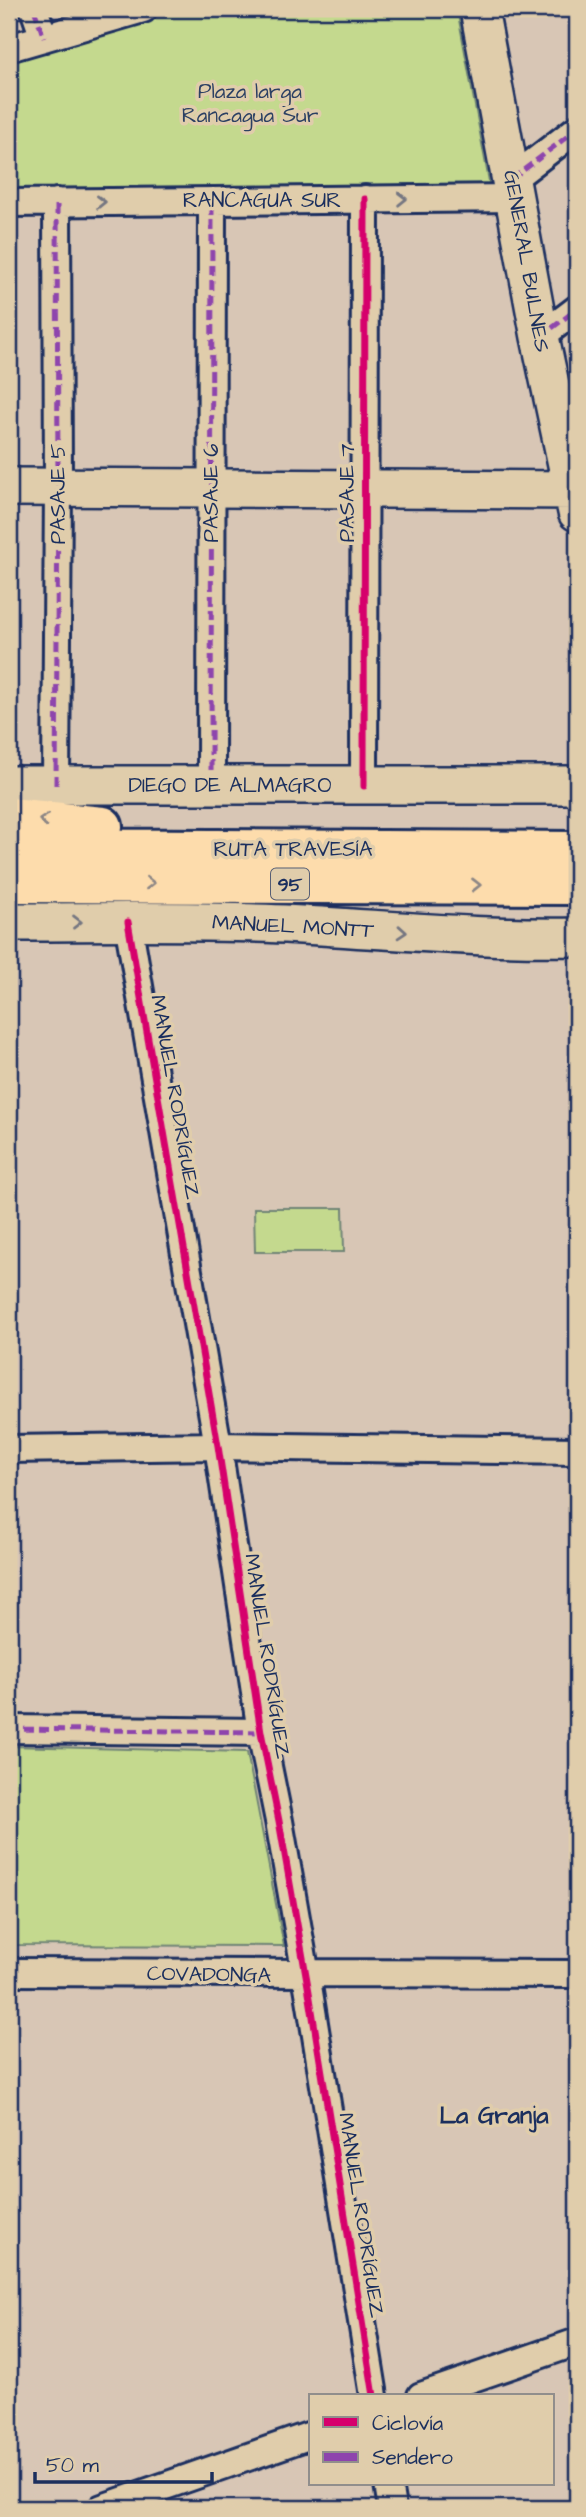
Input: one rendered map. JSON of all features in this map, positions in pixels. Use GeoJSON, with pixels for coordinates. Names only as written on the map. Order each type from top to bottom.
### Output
{"type":"FeatureCollection","features":[{"type":"Feature","properties":{"kind":"highway"},"geometry":{"type":"LineString","coordinates":[[9,817],[142,830],[188,837],[232,849]]}},
{"type":"Feature","properties":{"kind":"highway","name":"RUTA TRAVESÍA"},"geometry":{"type":"LineString","coordinates":[[9,848],[232,849],[576,877]]}},
{"type":"Feature","properties":{"kind":"highway","name":"RUTA TRAVESÍA"},"geometry":{"type":"LineString","coordinates":[[9,883],[576,877]]}},
{"type":"Feature","properties":{"kind":"main road","name":"GENERAL BULNES"},"geometry":{"type":"LineString","coordinates":[[479,9],[540,337],[576,497]]}},
{"type":"Feature","properties":{"kind":"main road"},"geometry":{"type":"LineString","coordinates":[[9,487],[365,488],[576,497]]}},
{"type":"Feature","properties":{"kind":"main road","name":"DIEGO DE ALMAGRO"},"geometry":{"type":"LineString","coordinates":[[9,785],[577,785]]}},
{"type":"Feature","properties":{"kind":"main road","name":"MANUEL MONTT"},"geometry":{"type":"LineString","coordinates":[[9,922],[284,924],[472,936],[577,937]]}},
{"type":"Feature","properties":{"kind":"street"},"geometry":{"type":"LineString","coordinates":[[34,9],[44,38]]}},
{"type":"Feature","properties":{"kind":"street"},"geometry":{"type":"LineString","coordinates":[[9,48],[143,9]]}},
{"type":"Feature","properties":{"kind":"street"},"geometry":{"type":"LineString","coordinates":[[514,188],[577,129]]}},
{"type":"Feature","properties":{"kind":"street","name":"RANCAGUA SUR"},"geometry":{"type":"LineString","coordinates":[[9,203],[365,199],[514,188]]}},
{"type":"Feature","properties":{"kind":"street","name":"PASAJE 7"},"geometry":{"type":"LineString","coordinates":[[364,786],[365,199]]}},
{"type":"Feature","properties":{"kind":"street","name":"PASAJE 6"},"geometry":{"type":"LineString","coordinates":[[211,785],[212,201]]}},
{"type":"Feature","properties":{"kind":"street","name":"PASAJE 5"},"geometry":{"type":"LineString","coordinates":[[56,785],[57,202]]}},
{"type":"Feature","properties":{"kind":"street"},"geometry":{"type":"LineString","coordinates":[[540,337],[577,309]]}},
{"type":"Feature","properties":{"kind":"street","name":"MANUEL RODRÍGUEZ"},"geometry":{"type":"LineString","coordinates":[[128,922],[218,1447],[261,1732],[279,1821],[374,2394]]}},
{"type":"Feature","properties":{"kind":"street"},"geometry":{"type":"LineString","coordinates":[[9,1449],[218,1447],[577,1451]]}},
{"type":"Feature","properties":{"kind":"street"},"geometry":{"type":"LineString","coordinates":[[9,1729],[261,1732]]}},
{"type":"Feature","properties":{"kind":"street","name":"COVADONGA"},"geometry":{"type":"LineString","coordinates":[[9,1972],[577,1974]]}},
{"type":"Feature","properties":{"kind":"street"},"geometry":{"type":"LineString","coordinates":[[427,2394],[577,2342]]}},
{"type":"Feature","properties":{"kind":"street"},"geometry":{"type":"LineString","coordinates":[[103,2508],[309,2436]]}},
{"type":"Feature","properties":{"kind":"street"},"geometry":{"type":"LineString","coordinates":[[388,2486],[392,2508]]}},
{"type":"Feature","properties":{"kind":"green space","name":"Plaza larga Rancagua Sur"},"geometry":{"type":"Polygon","coordinates":[[[95,9],[457,9],[491,192],[9,194],[9,34],[95,9]]]}},
{"type":"Feature","properties":{"kind":"green space"},"geometry":{"type":"Polygon","coordinates":[[[254,1208],[343,1208],[344,1252],[255,1252],[254,1208]]]}},
{"type":"Feature","properties":{"kind":"green space"},"geometry":{"type":"Polygon","coordinates":[[[9,1746],[247,1752],[284,1946],[9,1945],[9,1746]]]}},
{"type":"Feature","properties":{"kind":"marked path"},"geometry":{"type":"LineString","coordinates":[[34,9],[44,38]]}},
{"type":"Feature","properties":{"kind":"marked path"},"geometry":{"type":"LineString","coordinates":[[512,179],[577,129]]}},
{"type":"Feature","properties":{"kind":"marked path"},"geometry":{"type":"LineString","coordinates":[[211,785],[212,201]]}},
{"type":"Feature","properties":{"kind":"marked path"},"geometry":{"type":"LineString","coordinates":[[56,785],[57,202]]}},
{"type":"Feature","properties":{"kind":"marked path"},"geometry":{"type":"LineString","coordinates":[[540,337],[577,309]]}},
{"type":"Feature","properties":{"kind":"marked path"},"geometry":{"type":"LineString","coordinates":[[9,1729],[261,1732]]}},
{"type":"Feature","properties":{"kind":"cycle path"},"geometry":{"type":"LineString","coordinates":[[364,786],[365,199]]}},
{"type":"Feature","properties":{"kind":"cycle path"},"geometry":{"type":"LineString","coordinates":[[128,922],[218,1446],[261,1732],[309,1992],[374,2394]]}},
{"type":"Feature","properties":{"kind":"district","name":"La Granja"},"geometry":{"type":"Point","coordinates":[494,2115]}}]}
